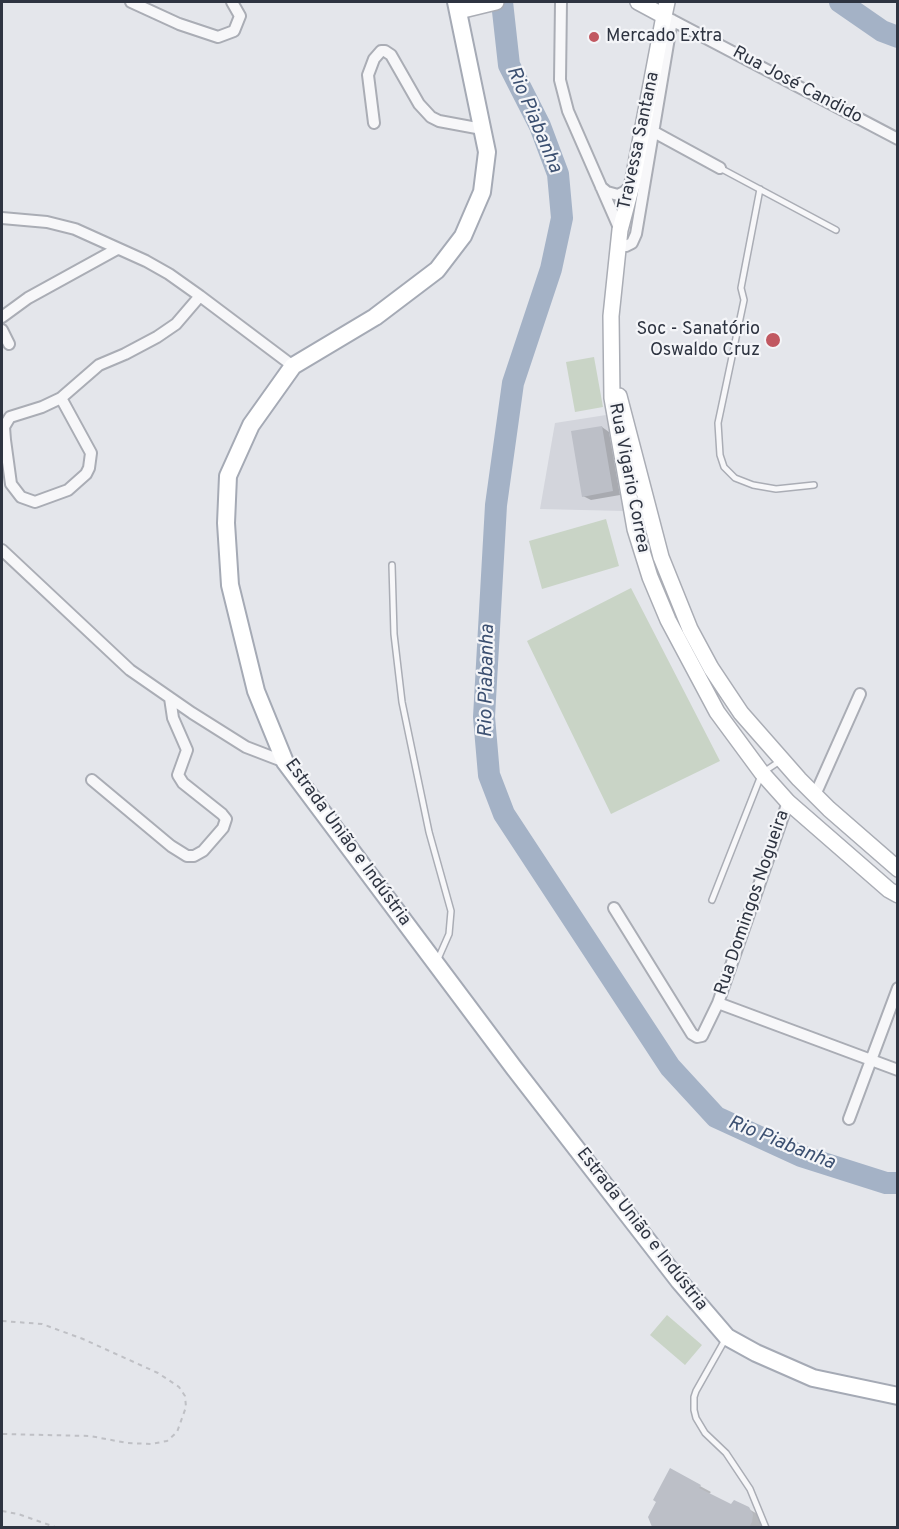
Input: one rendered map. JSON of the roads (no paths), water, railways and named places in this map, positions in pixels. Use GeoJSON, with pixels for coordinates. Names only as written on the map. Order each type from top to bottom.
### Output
{"type":"FeatureCollection","features":[{"type":"Feature","properties":{"kind":"main road","name":"Estrada União e Indústria"},"geometry":{"type":"LineString","coordinates":[[458,6],[487,152],[482,192],[463,236],[437,270],[375,317],[294,366],[251,425],[228,476],[225,523],[230,585],[256,691],[285,762],[514,1068],[679,1281],[727,1337],[756,1353],[813,1378],[897,1396]]}},
{"type":"Feature","properties":{"kind":"street"},"geometry":{"type":"LineString","coordinates":[[131,2],[179,24],[218,37],[234,31],[240,16],[232,2]]}},
{"type":"Feature","properties":{"kind":"street"},"geometry":{"type":"LineString","coordinates":[[458,6],[496,2]]}},
{"type":"Feature","properties":{"kind":"street","name":"Rua Vigario Correa"},"geometry":{"type":"LineString","coordinates":[[561,2],[560,80],[568,111],[601,186],[619,238],[611,316],[610,364],[616,430],[635,529],[644,558],[668,620],[717,712],[762,773],[788,802],[897,895]]}},
{"type":"Feature","properties":{"kind":"street"},"geometry":{"type":"LineString","coordinates":[[619,238],[626,246],[632,243],[636,234],[654,132],[668,13],[638,2]]}},
{"type":"Feature","properties":{"kind":"street","name":"Rua José Candido"},"geometry":{"type":"LineString","coordinates":[[668,13],[897,140]]}},
{"type":"Feature","properties":{"kind":"street","name":"Travessa Santana"},"geometry":{"type":"LineString","coordinates":[[619,238],[668,13]]}},
{"type":"Feature","properties":{"kind":"street"},"geometry":{"type":"LineString","coordinates":[[374,123],[369,75],[374,59],[381,51],[385,51],[392,55],[419,104],[431,117],[439,121],[482,129]]}},
{"type":"Feature","properties":{"kind":"street"},"geometry":{"type":"LineString","coordinates":[[654,132],[720,168]]}},
{"type":"Feature","properties":{"kind":"street"},"geometry":{"type":"LineString","coordinates":[[601,186],[607,192],[618,195],[632,185]]}},
{"type":"Feature","properties":{"kind":"street"},"geometry":{"type":"LineString","coordinates":[[2,218],[47,222],[75,229],[161,270],[294,366]]}},
{"type":"Feature","properties":{"kind":"street"},"geometry":{"type":"LineString","coordinates":[[2,317],[28,298],[117,249]]}},
{"type":"Feature","properties":{"kind":"street"},"geometry":{"type":"LineString","coordinates":[[61,398],[91,453],[89,468],[86,474],[68,490],[35,502],[21,497],[11,484],[4,427],[10,417],[42,407],[61,398],[99,365],[157,337],[176,324],[200,296]]}},
{"type":"Feature","properties":{"kind":"street"},"geometry":{"type":"LineString","coordinates":[[2,330],[9,344]]}},
{"type":"Feature","properties":{"kind":"street","name":"Rua Vigario Correa"},"geometry":{"type":"LineString","coordinates":[[610,364],[661,557],[690,629],[711,668],[741,713],[781,760],[815,795],[897,869]]}},
{"type":"Feature","properties":{"kind":"street"},"geometry":{"type":"LineString","coordinates":[[2,550],[130,670],[246,747],[285,762]]}},
{"type":"Feature","properties":{"kind":"street"},"geometry":{"type":"LineString","coordinates":[[644,558],[661,557]]}},
{"type":"Feature","properties":{"kind":"street"},"geometry":{"type":"LineString","coordinates":[[815,795],[860,694]]}},
{"type":"Feature","properties":{"kind":"street"},"geometry":{"type":"LineString","coordinates":[[92,780],[171,846],[187,856],[194,856],[203,851],[223,828],[226,819],[183,783],[178,775],[187,750],[173,718],[170,698]]}},
{"type":"Feature","properties":{"kind":"street","name":"Rua Domingos Nogueira"},"geometry":{"type":"LineString","coordinates":[[614,909],[692,1034],[697,1037],[702,1036],[718,1004],[788,802]]}},
{"type":"Feature","properties":{"kind":"street"},"geometry":{"type":"LineString","coordinates":[[849,1119],[897,988]]}},
{"type":"Feature","properties":{"kind":"street"},"geometry":{"type":"LineString","coordinates":[[718,1004],[897,1070]]}},
{"type":"Feature","properties":{"kind":"lane"},"geometry":{"type":"LineString","coordinates":[[720,168],[836,230]]}},
{"type":"Feature","properties":{"kind":"lane"},"geometry":{"type":"LineString","coordinates":[[760,189],[741,288],[744,300],[718,423],[720,455],[724,467],[735,478],[753,484],[776,489],[814,485]]}},
{"type":"Feature","properties":{"kind":"lane"},"geometry":{"type":"LineString","coordinates":[[392,566],[394,634],[402,702],[429,832],[451,911],[448,934],[436,963]]}},
{"type":"Feature","properties":{"kind":"lane"},"geometry":{"type":"LineString","coordinates":[[712,900],[762,773],[781,760]]}},
{"type":"Feature","properties":{"kind":"lane"},"geometry":{"type":"LineString","coordinates":[[727,1337],[694,1397],[696,1418],[705,1433],[726,1453],[750,1489],[766,1527]]}},
{"type":"Feature","properties":{"kind":"waterway","name":"Rio Piabanha"},"geometry":{"type":"LineString","coordinates":[[502,2],[509,65],[540,126],[558,174],[562,218],[551,269],[513,383],[496,505],[484,717],[489,775],[504,814],[670,1067],[716,1117],[801,1156],[886,1183],[898,1183]]}},
{"type":"Feature","properties":{"kind":"waterway"},"geometry":{"type":"LineString","coordinates":[[840,2],[882,31],[898,37]]}},
{"type":"Feature","properties":{"kind":"place","name":"Mercado Extra"},"geometry":{"type":"Point","coordinates":[594,37]}},
{"type":"Feature","properties":{"kind":"place","name":"Soc - Sanatório Oswaldo Cruz"},"geometry":{"type":"Point","coordinates":[773,340]}}]}
